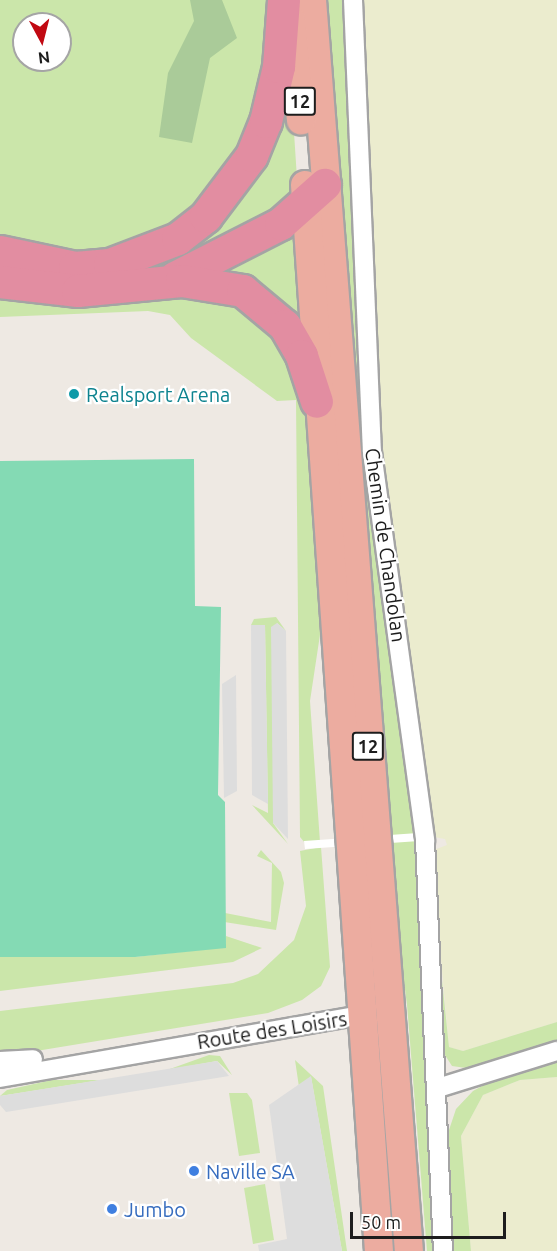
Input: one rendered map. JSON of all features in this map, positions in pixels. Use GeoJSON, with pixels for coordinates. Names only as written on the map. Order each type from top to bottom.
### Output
{"type":"FeatureCollection","features":[{"type":"Feature","properties":{"kind":"highway"},"geometry":{"type":"LineString","coordinates":[[0,252],[75,268],[110,265],[169,243],[206,217],[246,165],[266,122],[279,67],[284,0]]}},
{"type":"Feature","properties":{"kind":"highway","name":"12"},"geometry":{"type":"LineString","coordinates":[[289,0],[316,194],[392,1012],[409,1251]]}},
{"type":"Feature","properties":{"kind":"highway","name":"12"},"geometry":{"type":"LineString","coordinates":[[312,0],[316,194],[316,402],[379,1251]]}},
{"type":"Feature","properties":{"kind":"highway"},"geometry":{"type":"LineString","coordinates":[[165,281],[239,249],[316,194]]}},
{"type":"Feature","properties":{"kind":"highway"},"geometry":{"type":"LineString","coordinates":[[0,282],[78,291],[165,281],[227,286],[264,304],[302,356],[316,402]]}},
{"type":"Feature","properties":{"kind":"highway"},"geometry":{"type":"LineString","coordinates":[[362,1015],[392,1012]]}},
{"type":"Feature","properties":{"kind":"street","name":"Chemin de Chandolan"},"geometry":{"type":"LineString","coordinates":[[353,0],[372,452],[417,764],[433,942],[443,1251]]}},
{"type":"Feature","properties":{"kind":"street","name":"Route des Loisirs"},"geometry":{"type":"LineString","coordinates":[[0,1061],[264,1021],[362,1015]]}},
{"type":"Feature","properties":{"kind":"street","name":"Route des Loisirs"},"geometry":{"type":"LineString","coordinates":[[0,1078],[362,1015]]}},
{"type":"Feature","properties":{"kind":"street"},"geometry":{"type":"LineString","coordinates":[[438,1088],[557,1051]]}},
{"type":"Feature","properties":{"kind":"green space"},"geometry":{"type":"Polygon","coordinates":[[[0,0],[275,0],[265,97],[235,161],[212,193],[174,224],[128,246],[77,252],[36,247],[0,235],[0,0]]]}},
{"type":"Feature","properties":{"kind":"green space"},"geometry":{"type":"Polygon","coordinates":[[[190,0],[222,0],[237,38],[210,58],[192,143],[159,137],[168,73],[194,21],[190,0]]]}},
{"type":"Feature","properties":{"kind":"green space"},"geometry":{"type":"Polygon","coordinates":[[[325,0],[349,0],[360,290],[429,943],[434,1251],[427,1251],[407,1005],[383,820],[325,0]]]}},
{"type":"Feature","properties":{"kind":"green space"},"geometry":{"type":"Polygon","coordinates":[[[358,0],[557,0],[557,1022],[463,1051],[449,1047],[431,851],[447,845],[445,839],[429,836],[377,452],[358,0]]]}},
{"type":"Feature","properties":{"kind":"green space"},"geometry":{"type":"Polygon","coordinates":[[[291,86],[298,194],[291,205],[165,269],[20,268],[162,257],[291,86]]]}},
{"type":"Feature","properties":{"kind":"green space"},"geometry":{"type":"Polygon","coordinates":[[[292,224],[300,329],[216,271],[292,224]]]}},
{"type":"Feature","properties":{"kind":"green space"},"geometry":{"type":"Polygon","coordinates":[[[0,291],[224,295],[280,334],[303,389],[321,628],[310,701],[320,842],[305,843],[300,837],[296,400],[277,401],[191,338],[170,315],[148,311],[0,317],[0,291]]]}},
{"type":"Feature","properties":{"kind":"green space"},"geometry":{"type":"Polygon","coordinates":[[[194,459],[195,606],[221,607],[218,795],[225,802],[226,948],[135,957],[0,957],[0,461],[194,459]]]}},
{"type":"Feature","properties":{"kind":"green space"},"geometry":{"type":"Polygon","coordinates":[[[276,617],[286,631],[277,623],[273,823],[288,844],[252,805],[268,813],[265,625],[251,625],[254,619],[276,617]]]}},
{"type":"Feature","properties":{"kind":"green space"},"geometry":{"type":"Polygon","coordinates":[[[321,847],[330,967],[321,986],[302,1000],[268,1013],[24,1053],[0,1051],[0,1011],[233,983],[258,974],[294,940],[306,906],[300,851],[321,847]]]}},
{"type":"Feature","properties":{"kind":"green space"},"geometry":{"type":"Polygon","coordinates":[[[261,850],[281,872],[284,883],[276,930],[218,921],[220,912],[271,922],[272,863],[257,856],[261,850]]]}},
{"type":"Feature","properties":{"kind":"green space"},"geometry":{"type":"Polygon","coordinates":[[[226,936],[262,948],[233,962],[0,991],[0,957],[135,957],[226,947],[226,936]]]}},
{"type":"Feature","properties":{"kind":"green space"},"geometry":{"type":"Polygon","coordinates":[[[438,941],[449,1047],[463,1051],[557,1022],[557,1040],[466,1068],[452,1066],[441,1049],[438,941]]]}},
{"type":"Feature","properties":{"kind":"green space"},"geometry":{"type":"Polygon","coordinates":[[[209,1055],[220,1056],[232,1075],[217,1061],[167,1070],[209,1055]]]}},
{"type":"Feature","properties":{"kind":"green space"},"geometry":{"type":"Polygon","coordinates":[[[295,1060],[323,1086],[347,1251],[342,1251],[311,1077],[299,1087],[295,1060]]]}},
{"type":"Feature","properties":{"kind":"green space"},"geometry":{"type":"Polygon","coordinates":[[[557,1060],[557,1077],[520,1080],[483,1095],[461,1136],[471,1251],[452,1251],[448,1133],[456,1109],[473,1091],[495,1079],[557,1060]]]}},
{"type":"Feature","properties":{"kind":"green space"},"geometry":{"type":"Polygon","coordinates":[[[557,1077],[557,1251],[471,1251],[461,1136],[483,1095],[520,1080],[557,1077]]]}},
{"type":"Feature","properties":{"kind":"green space"},"geometry":{"type":"Polygon","coordinates":[[[52,1080],[101,1080],[0,1096],[7,1090],[52,1080]]]}},
{"type":"Feature","properties":{"kind":"green space"},"geometry":{"type":"Polygon","coordinates":[[[229,1093],[247,1093],[252,1100],[260,1153],[239,1156],[229,1093]]]}},
{"type":"Feature","properties":{"kind":"green space"},"geometry":{"type":"Polygon","coordinates":[[[265,1184],[274,1240],[253,1244],[244,1188],[265,1184]]]}},
{"type":"Feature","properties":{"kind":"shaded area"},"geometry":{"type":"Polygon","coordinates":[[[277,623],[286,631],[288,839],[273,823],[271,627],[277,623]]]}},
{"type":"Feature","properties":{"kind":"shaded area"},"geometry":{"type":"Polygon","coordinates":[[[251,625],[265,625],[268,804],[252,795],[251,625]]]}},
{"type":"Feature","properties":{"kind":"shaded area"},"geometry":{"type":"Polygon","coordinates":[[[236,675],[237,791],[224,798],[222,684],[236,675]]]}},
{"type":"Feature","properties":{"kind":"shaded area"},"geometry":{"type":"Polygon","coordinates":[[[217,1061],[229,1076],[6,1112],[0,1105],[0,1096],[217,1061]]]}},
{"type":"Feature","properties":{"kind":"shaded area"},"geometry":{"type":"Polygon","coordinates":[[[311,1076],[342,1251],[259,1251],[258,1245],[287,1239],[269,1105],[311,1076]]]}},
{"type":"Feature","properties":{"kind":"pier"},"geometry":{"type":"Polygon","coordinates":[[[418,833],[419,841],[305,849],[304,841],[418,833]]]}},
{"type":"Feature","properties":{"kind":"place","name":"Realsport Arena"},"geometry":{"type":"Point","coordinates":[74,394]}},
{"type":"Feature","properties":{"kind":"place","name":"Naville SA"},"geometry":{"type":"Point","coordinates":[194,1171]}},
{"type":"Feature","properties":{"kind":"place","name":"Jumbo"},"geometry":{"type":"Point","coordinates":[112,1209]}}]}
